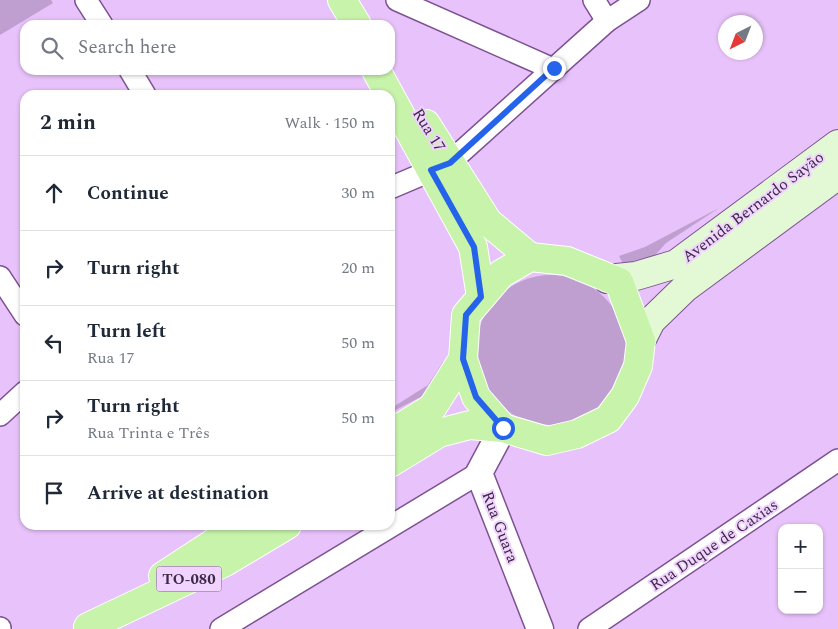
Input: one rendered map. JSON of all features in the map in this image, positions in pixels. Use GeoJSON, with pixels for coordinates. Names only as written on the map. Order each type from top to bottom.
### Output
{"type":"FeatureCollection","features":[{"type":"Feature","properties":{"kind":"main road"},"geometry":{"type":"LineString","coordinates":[[342,0],[354,20]]}},
{"type":"Feature","properties":{"kind":"main road","name":"Rua 17"},"geometry":{"type":"LineString","coordinates":[[379,75],[389,90]]}},
{"type":"Feature","properties":{"kind":"main road","name":"Rua 17"},"geometry":{"type":"LineString","coordinates":[[394,75],[440,167],[474,247],[481,297]]}},
{"type":"Feature","properties":{"kind":"main road","name":"Rua 17"},"geometry":{"type":"LineString","coordinates":[[395,99],[440,167],[488,222],[530,257]]}},
{"type":"Feature","properties":{"kind":"main road","name":"Avenida Bernardo Sayão"},"geometry":{"type":"LineString","coordinates":[[607,279],[636,276],[676,264],[838,144]]}},
{"type":"Feature","properties":{"kind":"main road","name":"Avenida Bernardo Sayão"},"geometry":{"type":"LineString","coordinates":[[641,341],[651,321],[685,288],[838,175]]}},
{"type":"Feature","properties":{"kind":"main road"},"geometry":{"type":"LineString","coordinates":[[395,460],[439,433],[470,425],[503,428],[547,441],[577,434],[608,419],[625,396],[638,366],[641,341],[618,282],[568,261],[530,257],[501,274],[466,315],[463,359],[476,397],[503,428]]}},
{"type":"Feature","properties":{"kind":"main road"},"geometry":{"type":"LineString","coordinates":[[395,431],[432,408],[463,359]]}},
{"type":"Feature","properties":{"kind":"main road","name":"TO-080"},"geometry":{"type":"LineString","coordinates":[[86,628],[234,530]]}},
{"type":"Feature","properties":{"kind":"main road","name":"TO-080"},"geometry":{"type":"LineString","coordinates":[[86,628],[226,562],[279,530]]}},
{"type":"Feature","properties":{"kind":"street"},"geometry":{"type":"LineString","coordinates":[[86,0],[99,20]]}},
{"type":"Feature","properties":{"kind":"street"},"geometry":{"type":"LineString","coordinates":[[397,0],[554,68]]}},
{"type":"Feature","properties":{"kind":"street"},"geometry":{"type":"LineString","coordinates":[[594,0],[607,21]]}},
{"type":"Feature","properties":{"kind":"street"},"geometry":{"type":"LineString","coordinates":[[395,186],[440,167],[607,21],[639,0]]}},
{"type":"Feature","properties":{"kind":"street"},"geometry":{"type":"LineString","coordinates":[[133,75],[142,90]]}},
{"type":"Feature","properties":{"kind":"street"},"geometry":{"type":"LineString","coordinates":[[0,277],[20,307]]}},
{"type":"Feature","properties":{"kind":"street"},"geometry":{"type":"LineString","coordinates":[[0,415],[20,397]]}},
{"type":"Feature","properties":{"kind":"street","name":"Rua Guara"},"geometry":{"type":"LineString","coordinates":[[503,428],[479,473],[532,626]]}},
{"type":"Feature","properties":{"kind":"street","name":"Rua Duque de Caxias"},"geometry":{"type":"LineString","coordinates":[[589,629],[838,460]]}},
{"type":"Feature","properties":{"kind":"street"},"geometry":{"type":"LineString","coordinates":[[395,524],[479,473]]}},
{"type":"Feature","properties":{"kind":"street"},"geometry":{"type":"LineString","coordinates":[[220,629],[384,530]]}},
{"type":"Feature","properties":{"kind":"shaded area"},"geometry":{"type":"Polygon","coordinates":[[[0,0],[51,0],[53,3],[25,20],[20,20],[20,23],[0,35],[0,0]]]}},
{"type":"Feature","properties":{"kind":"shaded area"},"geometry":{"type":"Polygon","coordinates":[[[719,208],[666,243],[632,281],[619,256],[645,247],[719,208]]]}},
{"type":"Feature","properties":{"kind":"shaded area"},"geometry":{"type":"Polygon","coordinates":[[[551,275],[566,276],[580,280],[593,287],[604,297],[614,308],[621,321],[625,335],[625,365],[621,379],[614,392],[604,403],[593,413],[580,420],[566,424],[551,425],[536,424],[522,420],[509,413],[498,403],[488,392],[481,379],[477,365],[476,350],[477,335],[481,321],[488,308],[498,297],[509,287],[522,280],[536,276],[551,275]]]}},
{"type":"Feature","properties":{"kind":"shaded area"},"geometry":{"type":"Polygon","coordinates":[[[443,362],[450,377],[434,390],[395,410],[395,406],[428,385],[443,362]]]}},
{"type":"Feature","properties":{"kind":"route"},"geometry":{"type":"LineString","coordinates":[[503,428],[476,397],[463,359],[466,315],[481,297],[474,247],[431,170],[450,163],[554,68]]}}]}
